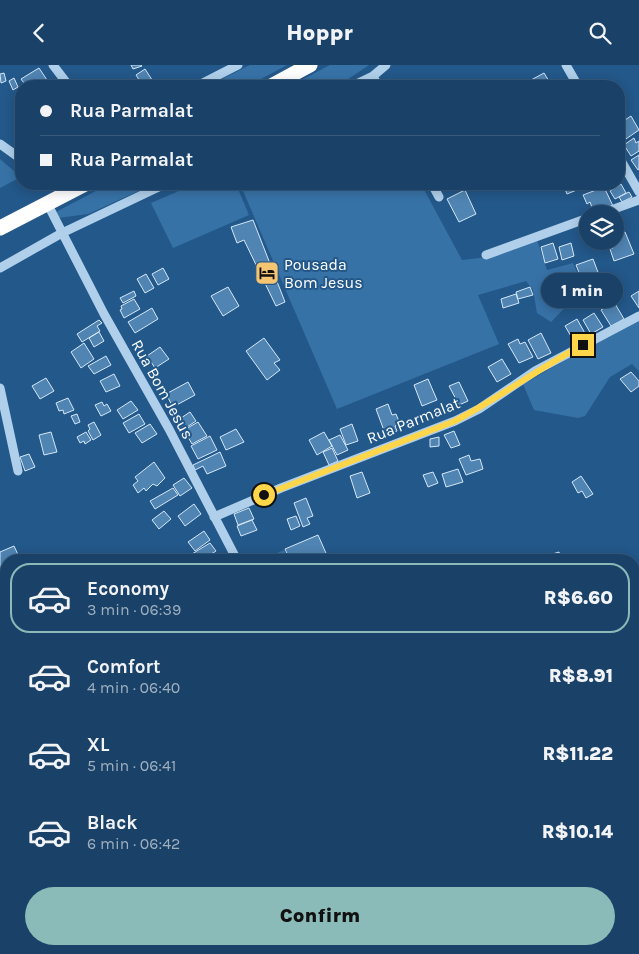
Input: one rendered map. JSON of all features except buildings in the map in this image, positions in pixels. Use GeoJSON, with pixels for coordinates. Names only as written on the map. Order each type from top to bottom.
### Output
{"type":"FeatureCollection","features":[{"type":"Feature","properties":{"kind":"highway"},"geometry":{"type":"LineString","coordinates":[[282,80],[310,65]]}},
{"type":"Feature","properties":{"kind":"highway"},"geometry":{"type":"LineString","coordinates":[[0,228],[47,203],[61,190]]}},
{"type":"Feature","properties":{"kind":"street"},"geometry":{"type":"LineString","coordinates":[[53,65],[64,80]]}},
{"type":"Feature","properties":{"kind":"street"},"geometry":{"type":"LineString","coordinates":[[208,80],[238,65]]}},
{"type":"Feature","properties":{"kind":"street"},"geometry":{"type":"LineString","coordinates":[[365,80],[373,76],[386,65]]}},
{"type":"Feature","properties":{"kind":"street"},"geometry":{"type":"LineString","coordinates":[[566,65],[575,80]]}},
{"type":"Feature","properties":{"kind":"street"},"geometry":{"type":"LineString","coordinates":[[373,76],[375,80]]}},
{"type":"Feature","properties":{"kind":"street"},"geometry":{"type":"LineString","coordinates":[[0,144],[15,155]]}},
{"type":"Feature","properties":{"kind":"street"},"geometry":{"type":"LineString","coordinates":[[625,168],[639,192]]}},
{"type":"Feature","properties":{"kind":"street"},"geometry":{"type":"LineString","coordinates":[[0,268],[62,233],[152,190]]}},
{"type":"Feature","properties":{"kind":"street"},"geometry":{"type":"LineString","coordinates":[[435,190],[439,197]]}},
{"type":"Feature","properties":{"kind":"street"},"geometry":{"type":"LineString","coordinates":[[623,205],[639,199]]}},
{"type":"Feature","properties":{"kind":"street","name":"Rua Bom Jesus"},"geometry":{"type":"LineString","coordinates":[[47,203],[104,314],[169,429],[234,554]]}},
{"type":"Feature","properties":{"kind":"street"},"geometry":{"type":"LineString","coordinates":[[486,255],[579,221]]}},
{"type":"Feature","properties":{"kind":"street","name":"Rua Parmalat"},"geometry":{"type":"LineString","coordinates":[[214,517],[289,485],[455,421],[478,409],[554,360],[639,315]]}},
{"type":"Feature","properties":{"kind":"street"},"geometry":{"type":"LineString","coordinates":[[0,388],[18,471]]}},
{"type":"Feature","properties":{"kind":"shaded area"},"geometry":{"type":"Polygon","coordinates":[[[250,65],[287,65],[259,80],[220,80],[250,65]]]}},
{"type":"Feature","properties":{"kind":"shaded area"},"geometry":{"type":"Polygon","coordinates":[[[330,65],[369,65],[347,80],[301,80],[330,65]]]}},
{"type":"Feature","properties":{"kind":"shaded area"},"geometry":{"type":"Polygon","coordinates":[[[0,159],[15,172],[15,180],[0,188],[0,159]]]}},
{"type":"Feature","properties":{"kind":"shaded area"},"geometry":{"type":"Polygon","coordinates":[[[98,190],[141,190],[88,214],[58,218],[56,212],[98,190]]]}},
{"type":"Feature","properties":{"kind":"shaded area"},"geometry":{"type":"Polygon","coordinates":[[[181,190],[239,190],[249,215],[173,248],[151,203],[181,190]]]}},
{"type":"Feature","properties":{"kind":"shaded area"},"geometry":{"type":"Polygon","coordinates":[[[243,190],[424,190],[462,260],[488,257],[537,240],[547,270],[573,263],[584,288],[551,322],[537,313],[533,290],[526,281],[478,295],[499,344],[337,409],[243,190]]]}},
{"type":"Feature","properties":{"kind":"shaded area"},"geometry":{"type":"Polygon","coordinates":[[[639,319],[639,371],[632,364],[610,377],[585,416],[578,418],[534,410],[523,384],[639,319]]]}},
{"type":"Feature","properties":{"kind":"shaded area"},"geometry":{"type":"Polygon","coordinates":[[[284,550],[286,554],[275,554],[284,550]]]}},
{"type":"Feature","properties":{"kind":"place","name":"Pousada Bom Jesus"},"geometry":{"type":"Point","coordinates":[267,273]}},
{"type":"Feature","properties":{"kind":"route"},"geometry":{"type":"LineString","coordinates":[[264,495],[455,421],[478,409],[535,371],[583,345]]}}]}
